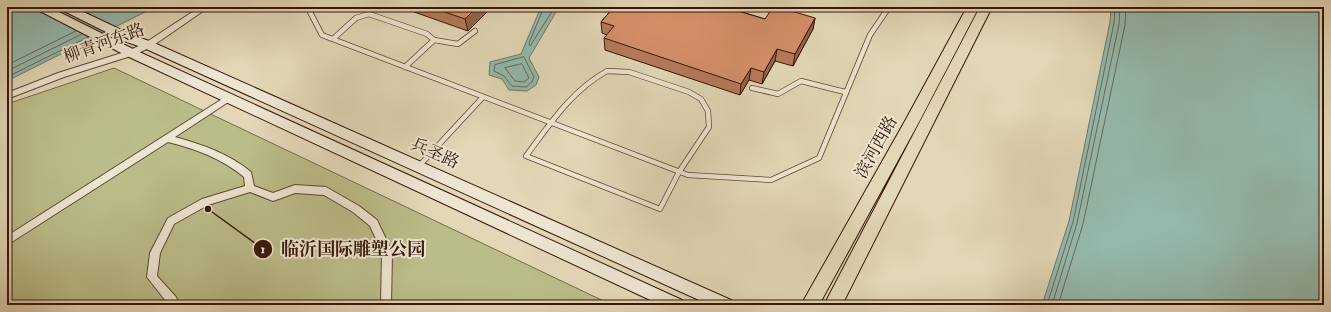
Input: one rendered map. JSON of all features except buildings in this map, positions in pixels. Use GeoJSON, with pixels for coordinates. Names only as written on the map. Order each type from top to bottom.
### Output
{"type":"FeatureCollection","features":[{"type":"Feature","properties":{"kind":"main road"},"geometry":{"type":"LineString","coordinates":[[40,7],[123,42]]}},
{"type":"Feature","properties":{"kind":"main road"},"geometry":{"type":"LineString","coordinates":[[64,7],[123,42],[131,53],[677,305]]}},
{"type":"Feature","properties":{"kind":"main road","name":"滨河西路"},"geometry":{"type":"LineString","coordinates":[[810,305],[912,122],[973,7]]}},
{"type":"Feature","properties":{"kind":"main road","name":"滨河西路"},"geometry":{"type":"LineString","coordinates":[[833,305],[986,7]]}},
{"type":"Feature","properties":{"kind":"main road","name":"兵圣路"},"geometry":{"type":"LineString","coordinates":[[123,42],[148,45],[726,305]]}},
{"type":"Feature","properties":{"kind":"main road"},"geometry":{"type":"LineString","coordinates":[[797,305],[822,283]]}},
{"type":"Feature","properties":{"kind":"street","name":"柳青河东路"},"geometry":{"type":"LineString","coordinates":[[7,96],[61,75],[131,53],[148,45],[205,7]]}},
{"type":"Feature","properties":{"kind":"street"},"geometry":{"type":"LineString","coordinates":[[7,241],[230,98]]}},
{"type":"Feature","properties":{"kind":"street"},"geometry":{"type":"LineString","coordinates":[[167,138],[217,152],[235,163],[248,175],[250,188]]}},
{"type":"Feature","properties":{"kind":"street"},"geometry":{"type":"LineString","coordinates":[[174,305],[172,300],[152,277],[155,253],[171,222],[204,202],[250,188],[273,197],[295,190],[326,191],[356,209],[374,223],[387,252],[386,305]]}},
{"type":"Feature","properties":{"kind":"lane"},"geometry":{"type":"LineString","coordinates":[[311,7],[310,12],[322,35],[679,172],[688,175],[771,180],[819,158],[845,92],[870,36],[889,7]]}},
{"type":"Feature","properties":{"kind":"lane"},"geometry":{"type":"LineString","coordinates":[[333,39],[356,18],[369,14],[427,34],[434,40],[458,44],[474,31]]}},
{"type":"Feature","properties":{"kind":"lane"},"geometry":{"type":"LineString","coordinates":[[405,67],[434,40]]}},
{"type":"Feature","properties":{"kind":"lane"},"geometry":{"type":"LineString","coordinates":[[607,71],[629,72],[689,92],[701,99],[708,111],[709,128],[679,172],[660,209],[526,156],[551,123],[581,88],[592,78],[607,71]]}},
{"type":"Feature","properties":{"kind":"lane"},"geometry":{"type":"LineString","coordinates":[[752,88],[778,94],[801,81],[845,92]]}},
{"type":"Feature","properties":{"kind":"lane"},"geometry":{"type":"LineString","coordinates":[[419,166],[483,98]]}},
{"type":"Feature","properties":{"kind":"green space"},"geometry":{"type":"Polygon","coordinates":[[[114,68],[612,305],[7,305],[7,104],[114,68]]]}},
{"type":"Feature","properties":{"kind":"water"},"geometry":{"type":"Polygon","coordinates":[[[7,7],[155,7],[7,81],[7,7]]]}},
{"type":"Feature","properties":{"kind":"water"},"geometry":{"type":"Polygon","coordinates":[[[541,7],[559,7],[529,58],[539,77],[536,85],[527,91],[509,90],[502,79],[489,75],[490,62],[521,54],[541,7]]]}},
{"type":"Feature","properties":{"kind":"water"},"geometry":{"type":"Polygon","coordinates":[[[1111,7],[1324,7],[1324,305],[1042,305],[1069,221],[1110,22],[1111,7]]]}},
{"type":"Feature","properties":{"kind":"place","name":"临沂国际雕塑公园"},"geometry":{"type":"Point","coordinates":[208,209]}}]}
